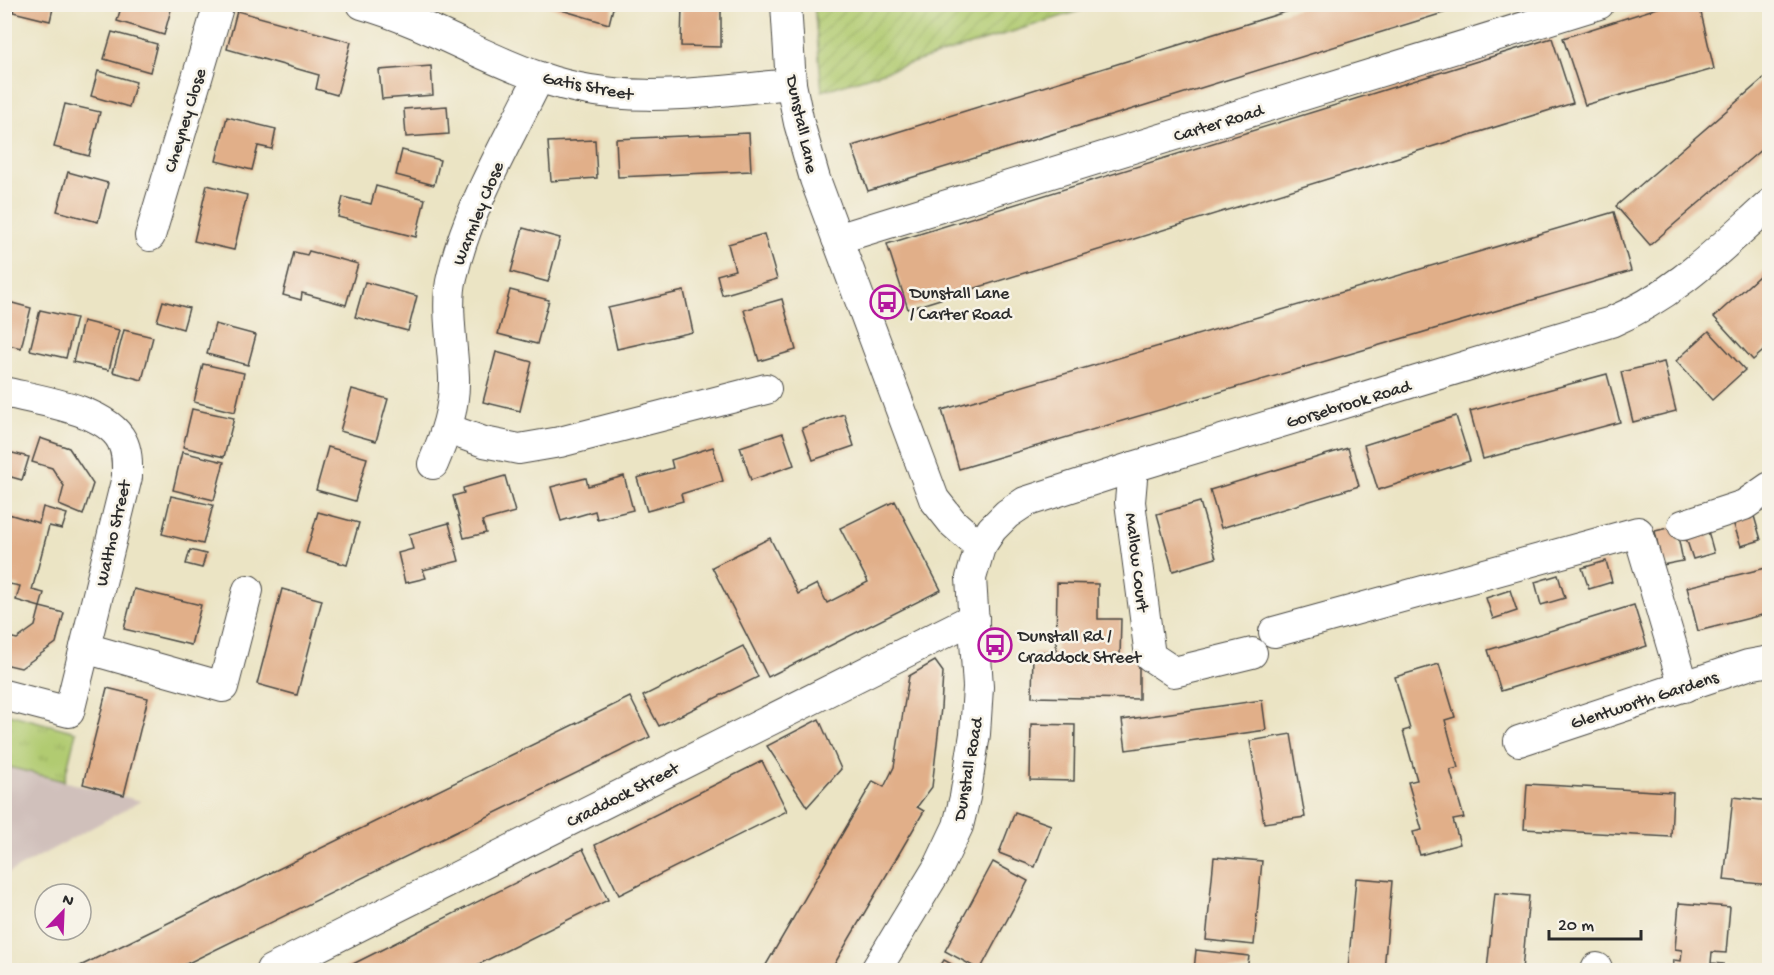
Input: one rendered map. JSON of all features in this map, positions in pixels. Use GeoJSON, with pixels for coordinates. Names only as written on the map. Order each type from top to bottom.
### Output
{"type":"FeatureCollection","features":[{"type":"Feature","properties":{"kind":"street","name":"Cheyney Close"},"geometry":{"type":"LineString","coordinates":[[150,236],[219,4]]}},
{"type":"Feature","properties":{"kind":"street","name":"Gatis Street"},"geometry":{"type":"LineString","coordinates":[[362,4],[436,30],[539,77],[600,91],[657,97],[791,84]]}},
{"type":"Feature","properties":{"kind":"street","name":"Dunstall Lane"},"geometry":{"type":"LineString","coordinates":[[786,4],[791,84],[799,123],[815,179],[837,239]]}},
{"type":"Feature","properties":{"kind":"street","name":"Carter Road"},"geometry":{"type":"LineString","coordinates":[[837,239],[1599,4]]}},
{"type":"Feature","properties":{"kind":"street","name":"Warmley Close"},"geometry":{"type":"LineString","coordinates":[[433,464],[448,429],[454,380],[451,279],[461,245],[484,190],[539,77]]}},
{"type":"Feature","properties":{"kind":"street","name":"Gorsebrook Road"},"geometry":{"type":"LineString","coordinates":[[974,618],[971,578],[980,547],[992,529],[1025,502],[1611,322],[1644,308],[1670,291],[1770,204]]}},
{"type":"Feature","properties":{"kind":"street"},"geometry":{"type":"LineString","coordinates":[[837,239],[934,499],[953,523],[980,547]]}},
{"type":"Feature","properties":{"kind":"street"},"geometry":{"type":"LineString","coordinates":[[448,429],[484,442],[519,449],[579,437],[766,389]]}},
{"type":"Feature","properties":{"kind":"street","name":"Waltho Street"},"geometry":{"type":"LineString","coordinates":[[4,392],[81,412],[106,424],[121,439],[127,455],[127,477],[69,712],[4,695]]}},
{"type":"Feature","properties":{"kind":"street","name":"Mallow Court"},"geometry":{"type":"LineString","coordinates":[[1133,467],[1130,502],[1150,656],[1174,672],[1252,653]]}},
{"type":"Feature","properties":{"kind":"street"},"geometry":{"type":"LineString","coordinates":[[1683,525],[1744,505],[1770,487]]}},
{"type":"Feature","properties":{"kind":"street"},"geometry":{"type":"LineString","coordinates":[[1274,632],[1638,532],[1684,687]]}},
{"type":"Feature","properties":{"kind":"street"},"geometry":{"type":"LineString","coordinates":[[85,648],[223,687],[248,590]]}},
{"type":"Feature","properties":{"kind":"street","name":"Craddock Street"},"geometry":{"type":"LineString","coordinates":[[271,970],[974,618]]}},
{"type":"Feature","properties":{"kind":"street","name":"Dunstall Road"},"geometry":{"type":"LineString","coordinates":[[876,970],[939,866],[958,826],[975,734],[978,655],[974,618]]}},
{"type":"Feature","properties":{"kind":"street","name":"Glentworth Gardens"},"geometry":{"type":"LineString","coordinates":[[1519,741],[1748,665],[1770,662]]}},
{"type":"Feature","properties":{"kind":"shaded area"},"geometry":{"type":"Polygon","coordinates":[[[5,766],[141,801],[5,875],[5,766]]]}},
{"type":"Feature","properties":{"kind":"green space"},"geometry":{"type":"Polygon","coordinates":[[[814,4],[1098,5],[822,91],[814,4]]]}},
{"type":"Feature","properties":{"kind":"green space"},"geometry":{"type":"Polygon","coordinates":[[[5,713],[76,732],[64,781],[5,766],[5,713]]]}},
{"type":"Feature","properties":{"kind":"building"},"geometry":{"type":"Polygon","coordinates":[[[15,4],[54,4],[50,21],[13,12],[15,4]]]}},
{"type":"Feature","properties":{"kind":"building"},"geometry":{"type":"Polygon","coordinates":[[[122,4],[172,6],[164,35],[117,21],[122,4]]]}},
{"type":"Feature","properties":{"kind":"building"},"geometry":{"type":"Polygon","coordinates":[[[541,4],[614,4],[609,24],[541,4]]]}},
{"type":"Feature","properties":{"kind":"building"},"geometry":{"type":"Polygon","coordinates":[[[682,4],[721,4],[721,47],[681,46],[682,4]]]}},
{"type":"Feature","properties":{"kind":"building"},"geometry":{"type":"Polygon","coordinates":[[[1311,4],[1469,5],[868,191],[852,146],[1311,4]]]}},
{"type":"Feature","properties":{"kind":"building"},"geometry":{"type":"Polygon","coordinates":[[[1670,4],[1699,4],[1714,69],[1585,105],[1563,38],[1670,4]]]}},
{"type":"Feature","properties":{"kind":"building"},"geometry":{"type":"Polygon","coordinates":[[[237,11],[351,42],[337,95],[316,89],[319,75],[227,49],[237,11]]]}},
{"type":"Feature","properties":{"kind":"building"},"geometry":{"type":"Polygon","coordinates":[[[112,32],[157,44],[150,72],[104,59],[112,32]]]}},
{"type":"Feature","properties":{"kind":"building"},"geometry":{"type":"Polygon","coordinates":[[[1552,38],[1573,103],[908,309],[887,244],[1552,38]]]}},
{"type":"Feature","properties":{"kind":"building"},"geometry":{"type":"Polygon","coordinates":[[[431,66],[433,95],[382,99],[379,70],[431,66]]]}},
{"type":"Feature","properties":{"kind":"building"},"geometry":{"type":"Polygon","coordinates":[[[98,71],[136,82],[129,107],[91,96],[98,71]]]}},
{"type":"Feature","properties":{"kind":"building"},"geometry":{"type":"Polygon","coordinates":[[[1770,73],[1770,142],[1650,245],[1616,206],[1770,73]]]}},
{"type":"Feature","properties":{"kind":"building"},"geometry":{"type":"Polygon","coordinates":[[[65,104],[100,112],[89,156],[54,147],[65,104]]]}},
{"type":"Feature","properties":{"kind":"building"},"geometry":{"type":"Polygon","coordinates":[[[447,106],[449,134],[406,137],[404,109],[447,106]]]}},
{"type":"Feature","properties":{"kind":"building"},"geometry":{"type":"Polygon","coordinates":[[[227,117],[276,129],[272,149],[258,146],[252,170],[216,161],[227,117]]]}},
{"type":"Feature","properties":{"kind":"building"},"geometry":{"type":"Polygon","coordinates":[[[749,133],[751,171],[618,177],[616,139],[749,133]]]}},
{"type":"Feature","properties":{"kind":"building"},"geometry":{"type":"Polygon","coordinates":[[[595,140],[597,178],[551,181],[548,142],[595,140]]]}},
{"type":"Feature","properties":{"kind":"building"},"geometry":{"type":"Polygon","coordinates":[[[402,150],[440,160],[434,185],[396,175],[402,150]]]}},
{"type":"Feature","properties":{"kind":"building"},"geometry":{"type":"Polygon","coordinates":[[[68,172],[108,183],[98,222],[57,211],[68,172]]]}},
{"type":"Feature","properties":{"kind":"building"},"geometry":{"type":"Polygon","coordinates":[[[207,185],[247,195],[234,250],[194,241],[207,185]]]}},
{"type":"Feature","properties":{"kind":"building"},"geometry":{"type":"Polygon","coordinates":[[[376,186],[425,199],[416,237],[338,217],[343,197],[371,204],[376,186]]]}},
{"type":"Feature","properties":{"kind":"building"},"geometry":{"type":"Polygon","coordinates":[[[1614,212],[1631,271],[959,469],[942,410],[1614,212]]]}},
{"type":"Feature","properties":{"kind":"building"},"geometry":{"type":"Polygon","coordinates":[[[523,228],[560,238],[548,282],[511,272],[523,228]]]}},
{"type":"Feature","properties":{"kind":"building"},"geometry":{"type":"Polygon","coordinates":[[[764,234],[777,279],[722,295],[717,275],[735,270],[728,244],[764,234]]]}},
{"type":"Feature","properties":{"kind":"building"},"geometry":{"type":"Polygon","coordinates":[[[309,251],[358,264],[346,305],[302,293],[301,300],[283,295],[294,252],[307,255],[309,251]]]}},
{"type":"Feature","properties":{"kind":"building"},"geometry":{"type":"Polygon","coordinates":[[[1770,266],[1770,345],[1753,360],[1714,317],[1770,266]]]}},
{"type":"Feature","properties":{"kind":"building"},"geometry":{"type":"Polygon","coordinates":[[[365,282],[417,296],[408,331],[355,317],[365,282]]]}},
{"type":"Feature","properties":{"kind":"building"},"geometry":{"type":"Polygon","coordinates":[[[510,290],[549,300],[537,344],[498,334],[510,290]]]}},
{"type":"Feature","properties":{"kind":"building"},"geometry":{"type":"Polygon","coordinates":[[[684,291],[693,332],[617,349],[608,308],[684,291]]]}},
{"type":"Feature","properties":{"kind":"building"},"geometry":{"type":"Polygon","coordinates":[[[782,299],[796,350],[759,361],[744,310],[782,299]]]}},
{"type":"Feature","properties":{"kind":"building"},"geometry":{"type":"Polygon","coordinates":[[[5,301],[31,308],[21,348],[5,344],[5,301]]]}},
{"type":"Feature","properties":{"kind":"building"},"geometry":{"type":"Polygon","coordinates":[[[163,301],[189,308],[183,329],[157,321],[163,301]]]}},
{"type":"Feature","properties":{"kind":"building"},"geometry":{"type":"Polygon","coordinates":[[[40,310],[76,318],[66,358],[30,350],[40,310]]]}},
{"type":"Feature","properties":{"kind":"building"},"geometry":{"type":"Polygon","coordinates":[[[83,321],[119,330],[109,370],[73,362],[83,321]]]}},
{"type":"Feature","properties":{"kind":"building"},"geometry":{"type":"Polygon","coordinates":[[[215,324],[256,335],[248,365],[207,354],[215,324]]]}},
{"type":"Feature","properties":{"kind":"building"},"geometry":{"type":"Polygon","coordinates":[[[124,330],[153,337],[142,380],[113,372],[124,330]]]}},
{"type":"Feature","properties":{"kind":"building"},"geometry":{"type":"Polygon","coordinates":[[[1709,331],[1745,370],[1712,400],[1676,361],[1709,331]]]}},
{"type":"Feature","properties":{"kind":"building"},"geometry":{"type":"Polygon","coordinates":[[[496,352],[532,362],[520,411],[483,402],[496,352]]]}},
{"type":"Feature","properties":{"kind":"building"},"geometry":{"type":"Polygon","coordinates":[[[1664,362],[1676,411],[1633,422],[1621,372],[1664,362]]]}},
{"type":"Feature","properties":{"kind":"building"},"geometry":{"type":"Polygon","coordinates":[[[203,364],[244,373],[235,412],[194,402],[203,364]]]}},
{"type":"Feature","properties":{"kind":"building"},"geometry":{"type":"Polygon","coordinates":[[[1607,374],[1620,422],[1483,459],[1470,411],[1607,374]]]}},
{"type":"Feature","properties":{"kind":"building"},"geometry":{"type":"Polygon","coordinates":[[[352,389],[388,399],[376,441],[340,431],[352,389]]]}},
{"type":"Feature","properties":{"kind":"building"},"geometry":{"type":"Polygon","coordinates":[[[192,409],[234,418],[224,457],[183,447],[192,409]]]}},
{"type":"Feature","properties":{"kind":"building"},"geometry":{"type":"Polygon","coordinates":[[[844,414],[854,446],[813,460],[802,428],[844,414]]]}},
{"type":"Feature","properties":{"kind":"building"},"geometry":{"type":"Polygon","coordinates":[[[1456,416],[1470,461],[1378,490],[1364,445],[1456,416]]]}},
{"type":"Feature","properties":{"kind":"building"},"geometry":{"type":"Polygon","coordinates":[[[783,433],[794,465],[751,480],[740,447],[783,433]]]}},
{"type":"Feature","properties":{"kind":"building"},"geometry":{"type":"Polygon","coordinates":[[[40,438],[69,448],[93,484],[83,515],[59,505],[64,486],[52,468],[32,462],[40,438]]]}},
{"type":"Feature","properties":{"kind":"building"},"geometry":{"type":"Polygon","coordinates":[[[328,447],[367,458],[355,501],[316,490],[328,447]]]}},
{"type":"Feature","properties":{"kind":"building"},"geometry":{"type":"Polygon","coordinates":[[[713,447],[723,481],[681,494],[683,501],[647,511],[637,478],[673,468],[671,460],[713,447]]]}},
{"type":"Feature","properties":{"kind":"building"},"geometry":{"type":"Polygon","coordinates":[[[1348,448],[1359,486],[1221,528],[1210,490],[1348,448]]]}},
{"type":"Feature","properties":{"kind":"building"},"geometry":{"type":"Polygon","coordinates":[[[4,451],[29,457],[22,480],[4,475],[4,451]]]}},
{"type":"Feature","properties":{"kind":"building"},"geometry":{"type":"Polygon","coordinates":[[[182,452],[224,462],[214,500],[173,490],[182,452]]]}},
{"type":"Feature","properties":{"kind":"building"},"geometry":{"type":"Polygon","coordinates":[[[505,476],[515,512],[482,521],[486,533],[464,538],[453,496],[464,493],[463,488],[505,476]]]}},
{"type":"Feature","properties":{"kind":"building"},"geometry":{"type":"Polygon","coordinates":[[[624,476],[633,510],[597,519],[595,511],[561,521],[551,487],[586,478],[588,486],[624,476]]]}},
{"type":"Feature","properties":{"kind":"building"},"geometry":{"type":"Polygon","coordinates":[[[171,496],[213,505],[203,544],[162,534],[171,496]]]}},
{"type":"Feature","properties":{"kind":"building"},"geometry":{"type":"Polygon","coordinates":[[[895,501],[941,590],[768,677],[712,567],[770,538],[798,594],[817,584],[827,603],[868,582],[840,528],[895,501]]]}},
{"type":"Feature","properties":{"kind":"building"},"geometry":{"type":"Polygon","coordinates":[[[1200,502],[1216,558],[1173,571],[1157,514],[1200,502]]]}},
{"type":"Feature","properties":{"kind":"building"},"geometry":{"type":"Polygon","coordinates":[[[43,507],[67,514],[62,529],[49,526],[32,590],[44,593],[40,607],[16,600],[20,586],[4,583],[4,515],[5,513],[39,523],[43,507]]]}},
{"type":"Feature","properties":{"kind":"building"},"geometry":{"type":"Polygon","coordinates":[[[318,512],[359,523],[347,565],[306,553],[318,512]]]}},
{"type":"Feature","properties":{"kind":"building"},"geometry":{"type":"Polygon","coordinates":[[[1754,516],[1761,540],[1741,546],[1733,522],[1754,516]]]}},
{"type":"Feature","properties":{"kind":"building"},"geometry":{"type":"Polygon","coordinates":[[[449,523],[459,561],[423,570],[426,578],[405,583],[398,553],[413,549],[409,534],[449,523]]]}},
{"type":"Feature","properties":{"kind":"building"},"geometry":{"type":"Polygon","coordinates":[[[1676,526],[1683,561],[1662,565],[1655,531],[1676,526]]]}},
{"type":"Feature","properties":{"kind":"building"},"geometry":{"type":"Polygon","coordinates":[[[1708,531],[1714,553],[1693,559],[1686,538],[1708,531]]]}},
{"type":"Feature","properties":{"kind":"building"},"geometry":{"type":"Polygon","coordinates":[[[190,550],[206,554],[202,568],[186,564],[190,550]]]}},
{"type":"Feature","properties":{"kind":"building"},"geometry":{"type":"Polygon","coordinates":[[[1606,561],[1612,582],[1589,589],[1582,568],[1606,561]]]}},
{"type":"Feature","properties":{"kind":"building"},"geometry":{"type":"Polygon","coordinates":[[[1770,567],[1770,613],[1698,631],[1687,587],[1770,567]]]}},
{"type":"Feature","properties":{"kind":"building"},"geometry":{"type":"Polygon","coordinates":[[[1558,575],[1565,598],[1541,605],[1535,582],[1558,575]]]}},
{"type":"Feature","properties":{"kind":"building"},"geometry":{"type":"Polygon","coordinates":[[[1057,583],[1098,584],[1098,619],[1121,619],[1120,658],[1139,658],[1139,699],[1032,697],[1033,652],[1056,652],[1057,583]]]}},
{"type":"Feature","properties":{"kind":"building"},"geometry":{"type":"Polygon","coordinates":[[[134,589],[201,605],[191,645],[124,629],[134,589]]]}},
{"type":"Feature","properties":{"kind":"building"},"geometry":{"type":"Polygon","coordinates":[[[282,589],[322,600],[297,695],[257,684],[282,589]]]}},
{"type":"Feature","properties":{"kind":"building"},"geometry":{"type":"Polygon","coordinates":[[[1510,590],[1517,611],[1493,619],[1486,598],[1510,590]]]}},
{"type":"Feature","properties":{"kind":"building"},"geometry":{"type":"Polygon","coordinates":[[[1634,605],[1647,646],[1501,691],[1488,650],[1634,605]]]}},
{"type":"Feature","properties":{"kind":"building"},"geometry":{"type":"Polygon","coordinates":[[[40,607],[64,613],[56,643],[21,668],[4,664],[4,636],[17,639],[35,626],[40,607]]]}},
{"type":"Feature","properties":{"kind":"building"},"geometry":{"type":"Polygon","coordinates":[[[743,646],[758,677],[659,726],[643,696],[743,646]]]}},
{"type":"Feature","properties":{"kind":"building"},"geometry":{"type":"Polygon","coordinates":[[[935,661],[943,672],[941,708],[932,787],[917,807],[924,811],[831,970],[763,970],[873,781],[884,787],[894,767],[909,676],[935,661]]]}},
{"type":"Feature","properties":{"kind":"building"},"geometry":{"type":"Polygon","coordinates":[[[1439,664],[1455,717],[1445,720],[1458,768],[1450,770],[1464,818],[1453,820],[1460,844],[1420,855],[1413,832],[1422,830],[1408,782],[1417,780],[1403,731],[1410,729],[1395,677],[1439,664]]]}},
{"type":"Feature","properties":{"kind":"building"},"geometry":{"type":"Polygon","coordinates":[[[107,688],[148,698],[124,795],[83,784],[107,688]]]}},
{"type":"Feature","properties":{"kind":"building"},"geometry":{"type":"Polygon","coordinates":[[[630,697],[650,737],[174,970],[72,970],[630,697]]]}},
{"type":"Feature","properties":{"kind":"building"},"geometry":{"type":"Polygon","coordinates":[[[1262,700],[1266,730],[1126,750],[1122,720],[1262,700]]]}},
{"type":"Feature","properties":{"kind":"building"},"geometry":{"type":"Polygon","coordinates":[[[819,719],[841,769],[807,807],[767,746],[819,719]]]}},
{"type":"Feature","properties":{"kind":"building"},"geometry":{"type":"Polygon","coordinates":[[[1031,724],[1075,725],[1074,781],[1030,780],[1031,724]]]}},
{"type":"Feature","properties":{"kind":"building"},"geometry":{"type":"Polygon","coordinates":[[[1291,734],[1305,817],[1264,823],[1250,741],[1291,734]]]}},
{"type":"Feature","properties":{"kind":"building"},"geometry":{"type":"Polygon","coordinates":[[[762,761],[787,811],[619,895],[595,845],[762,761]]]}},
{"type":"Feature","properties":{"kind":"building"},"geometry":{"type":"Polygon","coordinates":[[[1527,784],[1673,792],[1671,837],[1524,829],[1527,784]]]}},
{"type":"Feature","properties":{"kind":"building"},"geometry":{"type":"Polygon","coordinates":[[[1733,797],[1770,801],[1770,885],[1724,880],[1733,797]]]}},
{"type":"Feature","properties":{"kind":"building"},"geometry":{"type":"Polygon","coordinates":[[[1015,812],[1051,825],[1035,867],[999,853],[1015,812]]]}},
{"type":"Feature","properties":{"kind":"building"},"geometry":{"type":"Polygon","coordinates":[[[583,849],[608,900],[467,970],[341,970],[583,849]]]}},
{"type":"Feature","properties":{"kind":"building"},"geometry":{"type":"Polygon","coordinates":[[[1214,857],[1262,861],[1254,945],[1206,940],[1214,857]]]}},
{"type":"Feature","properties":{"kind":"building"},"geometry":{"type":"Polygon","coordinates":[[[993,862],[1028,881],[980,970],[945,951],[993,862]]]}},
{"type":"Feature","properties":{"kind":"building"},"geometry":{"type":"Polygon","coordinates":[[[1356,878],[1392,881],[1384,970],[1348,970],[1356,878]]]}},
{"type":"Feature","properties":{"kind":"building"},"geometry":{"type":"Polygon","coordinates":[[[1495,893],[1529,896],[1522,970],[1487,970],[1495,893]]]}},
{"type":"Feature","properties":{"kind":"building"},"geometry":{"type":"Polygon","coordinates":[[[1679,903],[1730,907],[1726,953],[1712,952],[1711,963],[1723,964],[1722,970],[1673,970],[1674,960],[1681,961],[1682,950],[1675,949],[1679,903]]]}},
{"type":"Feature","properties":{"kind":"building"},"geometry":{"type":"Polygon","coordinates":[[[1196,950],[1249,956],[1247,970],[1194,970],[1196,950]]]}},
{"type":"Feature","properties":{"kind":"building"},"geometry":{"type":"Polygon","coordinates":[[[944,960],[962,970],[938,970],[944,960]]]}},
{"type":"Feature","properties":{"kind":"place","name":"Dunstall Lane / Carter Road"},"geometry":{"type":"Point","coordinates":[887,302]}},
{"type":"Feature","properties":{"kind":"place","name":"Dunstall Rd / Craddock Street"},"geometry":{"type":"Point","coordinates":[995,645]}}]}
